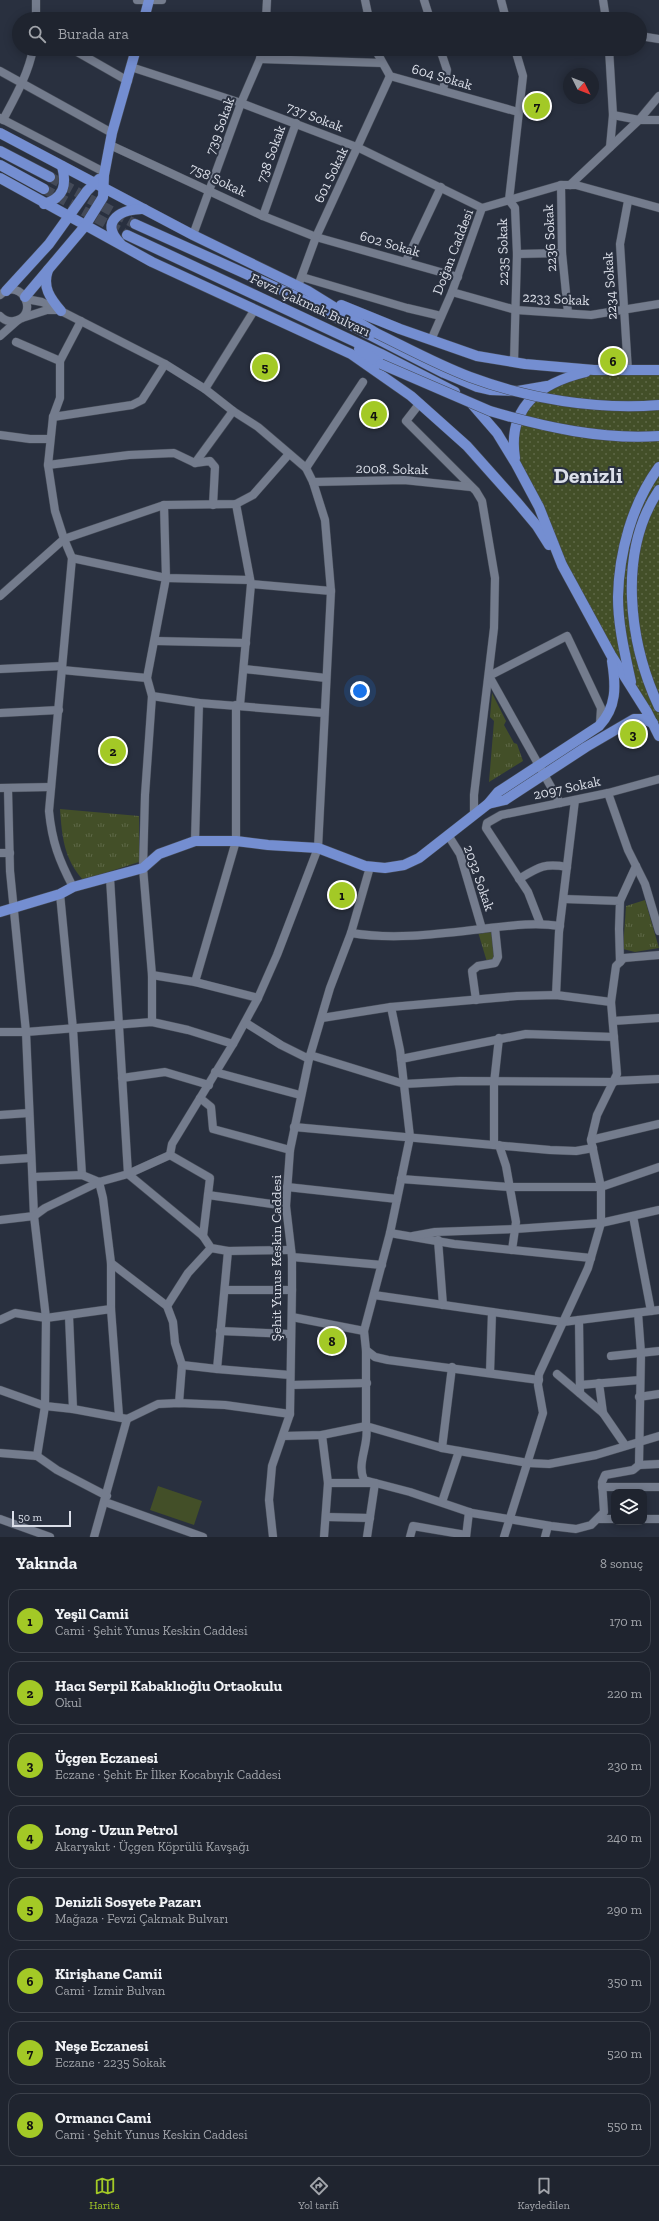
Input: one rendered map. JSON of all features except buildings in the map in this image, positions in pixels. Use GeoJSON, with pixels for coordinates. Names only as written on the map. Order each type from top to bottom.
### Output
{"type":"FeatureCollection","features":[{"type":"Feature","properties":{"kind":"main road"},"geometry":{"type":"LineString","coordinates":[[146,12],[149,1]]}},
{"type":"Feature","properties":{"kind":"main road"},"geometry":{"type":"LineString","coordinates":[[26,298],[49,267],[85,226],[103,197],[99,185],[104,174],[112,133],[134,56]]}},
{"type":"Feature","properties":{"kind":"main road"},"geometry":{"type":"LineString","coordinates":[[0,133],[193,235],[300,281],[308,291],[376,332],[468,376],[527,394],[612,406],[659,405]]}},
{"type":"Feature","properties":{"kind":"main road"},"geometry":{"type":"LineString","coordinates":[[0,151],[50,177]]}},
{"type":"Feature","properties":{"kind":"main road"},"geometry":{"type":"LineString","coordinates":[[0,165],[44,189]]}},
{"type":"Feature","properties":{"kind":"main road"},"geometry":{"type":"LineString","coordinates":[[44,204],[58,198],[63,192],[65,180],[62,166]]}},
{"type":"Feature","properties":{"kind":"main road"},"geometry":{"type":"LineString","coordinates":[[0,178],[44,204],[152,262],[342,349],[381,364],[490,411],[558,428],[612,436],[659,436]]}},
{"type":"Feature","properties":{"kind":"main road"},"geometry":{"type":"LineString","coordinates":[[3,293],[30,266],[70,217],[87,190],[99,185]]}},
{"type":"Feature","properties":{"kind":"main road"},"geometry":{"type":"LineString","coordinates":[[125,247],[112,233],[114,220],[125,210],[146,209]]}},
{"type":"Feature","properties":{"kind":"main road","name":"Fevzi Çakmak Bulvarı"},"geometry":{"type":"LineString","coordinates":[[135,224],[315,306],[336,313],[376,332]]}},
{"type":"Feature","properties":{"kind":"main road","name":"Fevzi Çakmak Bulvarı"},"geometry":{"type":"LineString","coordinates":[[127,235],[431,378],[454,391],[477,407],[497,433],[516,464],[539,507],[562,565]]}},
{"type":"Feature","properties":{"kind":"main road"},"geometry":{"type":"LineString","coordinates":[[49,267],[45,280],[46,290],[61,311]]}},
{"type":"Feature","properties":{"kind":"main road"},"geometry":{"type":"LineString","coordinates":[[308,291],[431,340],[477,356],[514,362],[594,370],[659,370]]}},
{"type":"Feature","properties":{"kind":"main road"},"geometry":{"type":"LineString","coordinates":[[315,306],[362,332],[477,387],[518,391],[547,386],[563,379],[594,370]]}},
{"type":"Feature","properties":{"kind":"main road"},"geometry":{"type":"LineString","coordinates":[[321,326],[351,343],[381,364]]}},
{"type":"Feature","properties":{"kind":"main road"},"geometry":{"type":"LineString","coordinates":[[342,349],[420,403],[466,446],[497,478],[537,526],[562,565],[611,655],[653,723],[659,736]]}},
{"type":"Feature","properties":{"kind":"main road"},"geometry":{"type":"LineString","coordinates":[[516,464],[513,435],[517,421],[532,399],[547,386]]}},
{"type":"Feature","properties":{"kind":"main road"},"geometry":{"type":"LineString","coordinates":[[633,690],[621,634],[619,584],[623,552],[634,512],[659,467]]}},
{"type":"Feature","properties":{"kind":"main road"},"geometry":{"type":"LineString","coordinates":[[659,490],[647,514],[640,534],[632,584],[637,640],[646,677],[659,707]]}},
{"type":"Feature","properties":{"kind":"main road"},"geometry":{"type":"LineString","coordinates":[[0,912],[60,894],[73,887],[143,868],[159,854],[194,841],[236,841],[268,845],[318,848],[370,867],[394,867],[412,862],[488,804],[498,792],[599,726],[608,717],[613,705],[615,678],[611,655]]}},
{"type":"Feature","properties":{"kind":"main road"},"geometry":{"type":"LineString","coordinates":[[488,804],[505,800],[586,747],[634,719],[643,719],[653,723]]}},
{"type":"Feature","properties":{"kind":"street"},"geometry":{"type":"LineString","coordinates":[[36,0],[36,12]]}},
{"type":"Feature","properties":{"kind":"street"},"geometry":{"type":"LineString","coordinates":[[138,0],[162,0]]}},
{"type":"Feature","properties":{"kind":"street"},"geometry":{"type":"LineString","coordinates":[[266,12],[267,0]]}},
{"type":"Feature","properties":{"kind":"street"},"geometry":{"type":"LineString","coordinates":[[364,0],[367,12]]}},
{"type":"Feature","properties":{"kind":"street"},"geometry":{"type":"LineString","coordinates":[[424,0],[428,12]]}},
{"type":"Feature","properties":{"kind":"street"},"geometry":{"type":"LineString","coordinates":[[501,0],[504,12]]}},
{"type":"Feature","properties":{"kind":"street"},"geometry":{"type":"LineString","coordinates":[[603,0],[605,12]]}},
{"type":"Feature","properties":{"kind":"street"},"geometry":{"type":"LineString","coordinates":[[647,37],[659,39]]}},
{"type":"Feature","properties":{"kind":"street"},"geometry":{"type":"LineString","coordinates":[[32,56],[22,83],[2,119],[104,174]]}},
{"type":"Feature","properties":{"kind":"street"},"geometry":{"type":"LineString","coordinates":[[84,56],[128,81]]}},
{"type":"Feature","properties":{"kind":"street","name":"739 Sokak"},"geometry":{"type":"LineString","coordinates":[[193,235],[261,56]]}},
{"type":"Feature","properties":{"kind":"street","name":"604 Sokak"},"geometry":{"type":"LineString","coordinates":[[378,56],[390,76],[518,112]]}},
{"type":"Feature","properties":{"kind":"street"},"geometry":{"type":"LineString","coordinates":[[442,56],[447,70],[443,90]]}},
{"type":"Feature","properties":{"kind":"street","name":"2235 Sokak"},"geometry":{"type":"LineString","coordinates":[[514,362],[517,254],[515,208],[509,200],[523,76],[519,56]]}},
{"type":"Feature","properties":{"kind":"street"},"geometry":{"type":"LineString","coordinates":[[609,56],[613,115],[610,147]]}},
{"type":"Feature","properties":{"kind":"street"},"geometry":{"type":"LineString","coordinates":[[260,59],[382,63]]}},
{"type":"Feature","properties":{"kind":"street","name":"737 Sokak"},"geometry":{"type":"LineString","coordinates":[[131,67],[242,103],[359,148],[482,208]]}},
{"type":"Feature","properties":{"kind":"street"},"geometry":{"type":"LineString","coordinates":[[0,71],[112,133]]}},
{"type":"Feature","properties":{"kind":"street","name":"601 Sokak"},"geometry":{"type":"LineString","coordinates":[[300,281],[316,237],[359,148],[390,76]]}},
{"type":"Feature","properties":{"kind":"street"},"geometry":{"type":"LineString","coordinates":[[570,185],[639,120],[659,96]]}},
{"type":"Feature","properties":{"kind":"street"},"geometry":{"type":"LineString","coordinates":[[613,115],[639,120],[659,120]]}},
{"type":"Feature","properties":{"kind":"street","name":"738 Sokak"},"geometry":{"type":"LineString","coordinates":[[263,216],[296,123]]}},
{"type":"Feature","properties":{"kind":"street","name":"758 Sokak"},"geometry":{"type":"LineString","coordinates":[[110,145],[210,190],[263,216],[316,237]]}},
{"type":"Feature","properties":{"kind":"street","name":"Doğan Caddesi"},"geometry":{"type":"LineString","coordinates":[[431,340],[458,277],[482,208],[561,185],[576,185],[628,201],[659,208]]}},
{"type":"Feature","properties":{"kind":"street","name":"2236 Sokak"},"geometry":{"type":"LineString","coordinates":[[561,185],[562,253],[568,313]]}},
{"type":"Feature","properties":{"kind":"street"},"geometry":{"type":"LineString","coordinates":[[406,261],[440,187]]}},
{"type":"Feature","properties":{"kind":"street","name":"2234 Sokak"},"geometry":{"type":"LineString","coordinates":[[628,201],[620,244],[628,371]]}},
{"type":"Feature","properties":{"kind":"street","name":"602 Sokak"},"geometry":{"type":"LineString","coordinates":[[316,237],[406,261],[458,277]]}},
{"type":"Feature","properties":{"kind":"street"},"geometry":{"type":"LineString","coordinates":[[517,254],[562,253]]}},
{"type":"Feature","properties":{"kind":"street"},"geometry":{"type":"LineString","coordinates":[[300,281],[442,316]]}},
{"type":"Feature","properties":{"kind":"street"},"geometry":{"type":"LineString","coordinates":[[3,293],[15,290],[26,298],[42,302],[61,311],[164,364],[205,389],[233,411],[258,427],[306,468],[313,482],[325,520],[331,592],[323,713],[318,848],[277,955],[246,1023],[172,1144],[170,1155]]}},
{"type":"Feature","properties":{"kind":"street","name":"2233 Sokak"},"geometry":{"type":"LineString","coordinates":[[452,292],[516,310],[591,315],[659,304]]}},
{"type":"Feature","properties":{"kind":"street"},"geometry":{"type":"LineString","coordinates":[[0,336],[20,319],[27,309],[26,298]]}},
{"type":"Feature","properties":{"kind":"street"},"geometry":{"type":"LineString","coordinates":[[205,389],[255,309]]}},
{"type":"Feature","properties":{"kind":"street"},"geometry":{"type":"LineString","coordinates":[[0,316],[7,321],[20,319],[47,310],[61,311]]}},
{"type":"Feature","properties":{"kind":"street"},"geometry":{"type":"LineString","coordinates":[[73,887],[58,859],[51,836],[49,811],[72,558],[55,511],[48,465],[53,417],[60,398],[60,361],[81,321]]}},
{"type":"Feature","properties":{"kind":"street"},"geometry":{"type":"LineString","coordinates":[[16,342],[60,361]]}},
{"type":"Feature","properties":{"kind":"street"},"geometry":{"type":"LineString","coordinates":[[53,417],[132,405],[142,400],[164,364]]}},
{"type":"Feature","properties":{"kind":"street"},"geometry":{"type":"LineString","coordinates":[[306,468],[363,382]]}},
{"type":"Feature","properties":{"kind":"street"},"geometry":{"type":"LineString","coordinates":[[420,403],[406,421],[479,496],[484,506],[495,578],[494,628],[474,795],[474,815]]}},
{"type":"Feature","properties":{"kind":"street"},"geometry":{"type":"LineString","coordinates":[[195,463],[233,411]]}},
{"type":"Feature","properties":{"kind":"street"},"geometry":{"type":"LineString","coordinates":[[0,435],[30,439],[50,439]]}},
{"type":"Feature","properties":{"kind":"street"},"geometry":{"type":"LineString","coordinates":[[48,465],[129,455],[174,453],[195,463],[210,461],[215,467],[213,505]]}},
{"type":"Feature","properties":{"kind":"street"},"geometry":{"type":"LineString","coordinates":[[0,596],[64,539],[164,505],[236,504],[253,495],[289,454]]}},
{"type":"Feature","properties":{"kind":"street","name":"2008. Sokak"},"geometry":{"type":"LineString","coordinates":[[313,482],[404,480],[471,487]]}},
{"type":"Feature","properties":{"kind":"street"},"geometry":{"type":"LineString","coordinates":[[196,982],[236,841],[238,705],[244,669],[250,582],[236,504]]}},
{"type":"Feature","properties":{"kind":"street"},"geometry":{"type":"LineString","coordinates":[[152,1022],[152,975],[143,868],[145,795],[152,696],[147,678],[156,642],[166,578],[164,505]]}},
{"type":"Feature","properties":{"kind":"street"},"geometry":{"type":"LineString","coordinates":[[72,558],[166,578],[250,582],[331,592]]}},
{"type":"Feature","properties":{"kind":"street"},"geometry":{"type":"LineString","coordinates":[[489,676],[567,636],[601,708],[602,715],[599,726]]}},
{"type":"Feature","properties":{"kind":"street"},"geometry":{"type":"LineString","coordinates":[[156,642],[246,643]]}},
{"type":"Feature","properties":{"kind":"street"},"geometry":{"type":"LineString","coordinates":[[0,669],[62,668],[147,678]]}},
{"type":"Feature","properties":{"kind":"street"},"geometry":{"type":"LineString","coordinates":[[244,669],[326,678]]}},
{"type":"Feature","properties":{"kind":"street"},"geometry":{"type":"LineString","coordinates":[[489,676],[560,803]]}},
{"type":"Feature","properties":{"kind":"street"},"geometry":{"type":"LineString","coordinates":[[152,696],[199,703],[323,713]]}},
{"type":"Feature","properties":{"kind":"street"},"geometry":{"type":"LineString","coordinates":[[194,841],[199,703]]}},
{"type":"Feature","properties":{"kind":"street"},"geometry":{"type":"LineString","coordinates":[[0,713],[58,710]]}},
{"type":"Feature","properties":{"kind":"street","name":"2097 Sokak"},"geometry":{"type":"LineString","coordinates":[[519,879],[486,828],[486,823],[501,816],[608,793],[659,779]]}},
{"type":"Feature","properties":{"kind":"street"},"geometry":{"type":"LineString","coordinates":[[37,1456],[45,1406],[46,1318],[34,1216],[33,1177],[30,1158],[26,1032],[4,788],[51,787]]}},
{"type":"Feature","properties":{"kind":"street"},"geometry":{"type":"LineString","coordinates":[[608,793],[636,866],[645,884],[659,931]]}},
{"type":"Feature","properties":{"kind":"street"},"geometry":{"type":"LineString","coordinates":[[556,995],[560,926],[575,800]]}},
{"type":"Feature","properties":{"kind":"street","name":"2032 Sokak"},"geometry":{"type":"LineString","coordinates":[[448,836],[460,854],[482,929]]}},
{"type":"Feature","properties":{"kind":"street"},"geometry":{"type":"LineString","coordinates":[[0,853],[10,853]]}},
{"type":"Feature","properties":{"kind":"street"},"geometry":{"type":"LineString","coordinates":[[540,923],[534,904],[519,879],[539,866],[549,864],[567,867]]}},
{"type":"Feature","properties":{"kind":"street"},"geometry":{"type":"LineString","coordinates":[[620,962],[620,901],[636,866]]}},
{"type":"Feature","properties":{"kind":"street","name":"Şehit Yunus Keskin Caddesi"},"geometry":{"type":"LineString","coordinates":[[273,1537],[270,1500],[272,1466],[290,1414],[290,1334],[292,1317],[292,1290],[291,1254],[286,1206],[290,1150],[300,1095],[310,1057],[330,988],[351,933],[370,867]]}},
{"type":"Feature","properties":{"kind":"street"},"geometry":{"type":"LineString","coordinates":[[110,878],[128,1174],[203,1236],[211,1248],[228,1251],[291,1254],[382,1264]]}},
{"type":"Feature","properties":{"kind":"street"},"geometry":{"type":"LineString","coordinates":[[60,894],[73,1029],[82,1175]]}},
{"type":"Feature","properties":{"kind":"street"},"geometry":{"type":"LineString","coordinates":[[564,899],[620,901]]}},
{"type":"Feature","properties":{"kind":"street"},"geometry":{"type":"LineString","coordinates":[[351,933],[370,937],[395,937],[540,923],[560,926]]}},
{"type":"Feature","properties":{"kind":"street"},"geometry":{"type":"LineString","coordinates":[[476,1000],[472,971],[478,966],[495,963],[498,957],[495,928]]}},
{"type":"Feature","properties":{"kind":"street"},"geometry":{"type":"LineString","coordinates":[[504,1537],[543,1413],[539,1374],[591,1258],[601,1223],[601,1187],[592,1144],[597,1115],[617,1074],[611,1002],[616,966],[624,958],[659,955]]}},
{"type":"Feature","properties":{"kind":"street"},"geometry":{"type":"LineString","coordinates":[[152,975],[196,982],[258,998]]}},
{"type":"Feature","properties":{"kind":"street"},"geometry":{"type":"LineString","coordinates":[[322,1018],[391,1008],[476,1000],[556,995],[611,1002]]}},
{"type":"Feature","properties":{"kind":"street"},"geometry":{"type":"LineString","coordinates":[[391,1008],[402,1059],[410,1137],[390,1233],[364,1331],[367,1383],[365,1420],[368,1435],[361,1473],[364,1480],[442,1502],[469,1512],[548,1526],[576,1529],[591,1525],[604,1512],[602,1487],[605,1475],[633,1470],[639,1465],[659,1464]]}},
{"type":"Feature","properties":{"kind":"street"},"geometry":{"type":"LineString","coordinates":[[613,1021],[659,1018]]}},
{"type":"Feature","properties":{"kind":"street"},"geometry":{"type":"LineString","coordinates":[[0,1032],[73,1029],[152,1022],[188,1030],[233,1044]]}},
{"type":"Feature","properties":{"kind":"street"},"geometry":{"type":"LineString","coordinates":[[246,1023],[285,1047],[310,1057],[404,1084],[460,1081],[494,1083],[659,1079]]}},
{"type":"Feature","properties":{"kind":"street"},"geometry":{"type":"LineString","coordinates":[[402,1059],[499,1038],[526,1034],[614,1037]]}},
{"type":"Feature","properties":{"kind":"street"},"geometry":{"type":"LineString","coordinates":[[499,1038],[494,1083],[497,1145],[506,1166],[516,1222],[512,1250]]}},
{"type":"Feature","properties":{"kind":"street"},"geometry":{"type":"LineString","coordinates":[[122,1078],[165,1072],[209,1085]]}},
{"type":"Feature","properties":{"kind":"street"},"geometry":{"type":"LineString","coordinates":[[215,1072],[300,1095]]}},
{"type":"Feature","properties":{"kind":"street"},"geometry":{"type":"LineString","coordinates":[[200,1098],[211,1106],[213,1129],[290,1150]]}},
{"type":"Feature","properties":{"kind":"street"},"geometry":{"type":"LineString","coordinates":[[0,1115],[29,1113]]}},
{"type":"Feature","properties":{"kind":"street"},"geometry":{"type":"LineString","coordinates":[[294,1127],[576,1151],[592,1144],[659,1124]]}},
{"type":"Feature","properties":{"kind":"street"},"geometry":{"type":"LineString","coordinates":[[0,1220],[34,1216],[98,1182],[128,1174],[170,1155]]}},
{"type":"Feature","properties":{"kind":"street"},"geometry":{"type":"LineString","coordinates":[[170,1155],[210,1178],[203,1236]]}},
{"type":"Feature","properties":{"kind":"street"},"geometry":{"type":"LineString","coordinates":[[0,1160],[30,1158]]}},
{"type":"Feature","properties":{"kind":"street"},"geometry":{"type":"LineString","coordinates":[[401,1178],[509,1187],[601,1187],[659,1167]]}},
{"type":"Feature","properties":{"kind":"street"},"geometry":{"type":"LineString","coordinates":[[33,1177],[82,1175],[98,1182],[103,1198],[111,1263],[111,1309],[123,1418],[106,1499],[94,1537]]}},
{"type":"Feature","properties":{"kind":"street"},"geometry":{"type":"LineString","coordinates":[[287,1187],[397,1199]]}},
{"type":"Feature","properties":{"kind":"street"},"geometry":{"type":"LineString","coordinates":[[208,1195],[286,1206]]}},
{"type":"Feature","properties":{"kind":"street"},"geometry":{"type":"LineString","coordinates":[[413,1236],[435,1232],[515,1230],[601,1223],[659,1210]]}},
{"type":"Feature","properties":{"kind":"street"},"geometry":{"type":"LineString","coordinates":[[374,1294],[563,1322],[655,1310],[633,1216]]}},
{"type":"Feature","properties":{"kind":"street"},"geometry":{"type":"LineString","coordinates":[[390,1233],[438,1240],[454,1244],[591,1258]]}},
{"type":"Feature","properties":{"kind":"street"},"geometry":{"type":"LineString","coordinates":[[438,1240],[443,1304]]}},
{"type":"Feature","properties":{"kind":"street"},"geometry":{"type":"LineString","coordinates":[[167,1306],[188,1272],[211,1248]]}},
{"type":"Feature","properties":{"kind":"street"},"geometry":{"type":"LineString","coordinates":[[217,1369],[228,1251]]}},
{"type":"Feature","properties":{"kind":"street"},"geometry":{"type":"LineString","coordinates":[[111,1263],[167,1306],[173,1322],[175,1343],[182,1366],[180,1403]]}},
{"type":"Feature","properties":{"kind":"street"},"geometry":{"type":"LineString","coordinates":[[225,1290],[292,1290]]}},
{"type":"Feature","properties":{"kind":"street"},"geometry":{"type":"LineString","coordinates":[[0,1318],[15,1313],[46,1318],[111,1309]]}},
{"type":"Feature","properties":{"kind":"street"},"geometry":{"type":"LineString","coordinates":[[490,1373],[492,1312]]}},
{"type":"Feature","properties":{"kind":"street"},"geometry":{"type":"LineString","coordinates":[[638,1313],[641,1353],[638,1441],[639,1465]]}},
{"type":"Feature","properties":{"kind":"street"},"geometry":{"type":"LineString","coordinates":[[69,1316],[73,1409]]}},
{"type":"Feature","properties":{"kind":"street"},"geometry":{"type":"LineString","coordinates":[[292,1317],[364,1331]]}},
{"type":"Feature","properties":{"kind":"street"},"geometry":{"type":"LineString","coordinates":[[579,1320],[580,1389]]}},
{"type":"Feature","properties":{"kind":"street"},"geometry":{"type":"LineString","coordinates":[[220,1331],[290,1334]]}},
{"type":"Feature","properties":{"kind":"street"},"geometry":{"type":"LineString","coordinates":[[366,1350],[375,1357],[388,1360],[452,1367],[539,1380]]}},
{"type":"Feature","properties":{"kind":"street"},"geometry":{"type":"LineString","coordinates":[[611,1356],[659,1351]]}},
{"type":"Feature","properties":{"kind":"street"},"geometry":{"type":"LineString","coordinates":[[182,1366],[290,1375]]}},
{"type":"Feature","properties":{"kind":"street"},"geometry":{"type":"LineString","coordinates":[[442,1448],[452,1367]]}},
{"type":"Feature","properties":{"kind":"street"},"geometry":{"type":"LineString","coordinates":[[557,1374],[580,1389],[603,1413],[625,1445]]}},
{"type":"Feature","properties":{"kind":"street"},"geometry":{"type":"LineString","coordinates":[[580,1389],[599,1383],[640,1380]]}},
{"type":"Feature","properties":{"kind":"street"},"geometry":{"type":"LineString","coordinates":[[291,1385],[367,1383]]}},
{"type":"Feature","properties":{"kind":"street"},"geometry":{"type":"LineString","coordinates":[[599,1383],[603,1413]]}},
{"type":"Feature","properties":{"kind":"street"},"geometry":{"type":"LineString","coordinates":[[0,1390],[45,1406],[73,1409],[123,1418],[158,1404],[180,1403],[226,1405],[290,1414]]}},
{"type":"Feature","properties":{"kind":"street"},"geometry":{"type":"LineString","coordinates":[[639,1397],[659,1394]]}},
{"type":"Feature","properties":{"kind":"street"},"geometry":{"type":"LineString","coordinates":[[283,1436],[322,1435],[366,1426],[442,1448],[528,1463],[549,1464],[566,1462],[659,1436]]}},
{"type":"Feature","properties":{"kind":"street"},"geometry":{"type":"LineString","coordinates":[[322,1435],[328,1482],[324,1537]]}},
{"type":"Feature","properties":{"kind":"street"},"geometry":{"type":"LineString","coordinates":[[442,1502],[459,1451]]}},
{"type":"Feature","properties":{"kind":"street"},"geometry":{"type":"LineString","coordinates":[[0,1452],[37,1456],[56,1470],[106,1499],[203,1537]]}},
{"type":"Feature","properties":{"kind":"street"},"geometry":{"type":"LineString","coordinates":[[328,1482],[375,1483]]}},
{"type":"Feature","properties":{"kind":"street"},"geometry":{"type":"LineString","coordinates":[[367,1537],[375,1483]]}},
{"type":"Feature","properties":{"kind":"street"},"geometry":{"type":"LineString","coordinates":[[602,1487],[659,1487]]}},
{"type":"Feature","properties":{"kind":"street"},"geometry":{"type":"LineString","coordinates":[[410,1537],[413,1526],[466,1536],[469,1512]]}},
{"type":"Feature","properties":{"kind":"street"},"geometry":{"type":"LineString","coordinates":[[326,1517],[370,1518]]}},
{"type":"Feature","properties":{"kind":"street"},"geometry":{"type":"LineString","coordinates":[[0,1519],[50,1537]]}},
{"type":"Feature","properties":{"kind":"street"},"geometry":{"type":"LineString","coordinates":[[598,1519],[611,1519]]}},
{"type":"Feature","properties":{"kind":"street"},"geometry":{"type":"LineString","coordinates":[[647,1519],[659,1519]]}},
{"type":"Feature","properties":{"kind":"street"},"geometry":{"type":"LineString","coordinates":[[545,1537],[548,1526]]}},
{"type":"Feature","properties":{"kind":"green space"},"geometry":{"type":"Polygon","coordinates":[[[659,370],[659,728],[611,655],[516,464],[513,443],[532,399],[581,373],[659,370]]]}},
{"type":"Feature","properties":{"kind":"green space"},"geometry":{"type":"Polygon","coordinates":[[[492,693],[506,721],[504,725],[514,743],[517,744],[523,761],[489,782],[494,721],[490,717],[492,693]]]}},
{"type":"Feature","properties":{"kind":"green space"},"geometry":{"type":"Polygon","coordinates":[[[60,809],[139,816],[139,862],[83,880],[72,864],[65,847],[60,809]]]}},
{"type":"Feature","properties":{"kind":"green space"},"geometry":{"type":"Polygon","coordinates":[[[645,900],[659,948],[635,952],[623,949],[626,906],[645,900]]]}},
{"type":"Feature","properties":{"kind":"green space"},"geometry":{"type":"Polygon","coordinates":[[[493,931],[497,956],[494,960],[487,962],[478,932],[493,931]]]}},
{"type":"Feature","properties":{"kind":"green space"},"geometry":{"type":"Polygon","coordinates":[[[158,1486],[202,1501],[194,1525],[150,1510],[158,1486]]]}},
{"type":"Feature","properties":{"kind":"tunnel"},"geometry":{"type":"LineString","coordinates":[[50,177],[135,224]]}},
{"type":"Feature","properties":{"kind":"tunnel"},"geometry":{"type":"LineString","coordinates":[[44,189],[127,235]]}},
{"type":"Feature","properties":{"kind":"place","name":"Neşe Eczanesi"},"geometry":{"type":"Point","coordinates":[537,106]}},
{"type":"Feature","properties":{"kind":"place","name":"Kirişhane Camii"},"geometry":{"type":"Point","coordinates":[613,361]}},
{"type":"Feature","properties":{"kind":"place","name":"Denizli Sosyete Pazarı"},"geometry":{"type":"Point","coordinates":[265,367]}},
{"type":"Feature","properties":{"kind":"place","name":"Long - Uzun Petrol"},"geometry":{"type":"Point","coordinates":[374,414]}},
{"type":"Feature","properties":{"kind":"place","name":"Üçgen Eczanesi"},"geometry":{"type":"Point","coordinates":[633,734]}},
{"type":"Feature","properties":{"kind":"place","name":"Hacı Serpil Kabaklıoğlu Ortaokulu"},"geometry":{"type":"Point","coordinates":[113,751]}},
{"type":"Feature","properties":{"kind":"place","name":"Yeşil Camii"},"geometry":{"type":"Point","coordinates":[342,895]}},
{"type":"Feature","properties":{"kind":"place","name":"Ormancı Cami"},"geometry":{"type":"Point","coordinates":[332,1341]}},
{"type":"Feature","properties":{"kind":"district","name":"Denizli"},"geometry":{"type":"Point","coordinates":[588,475]}}]}
